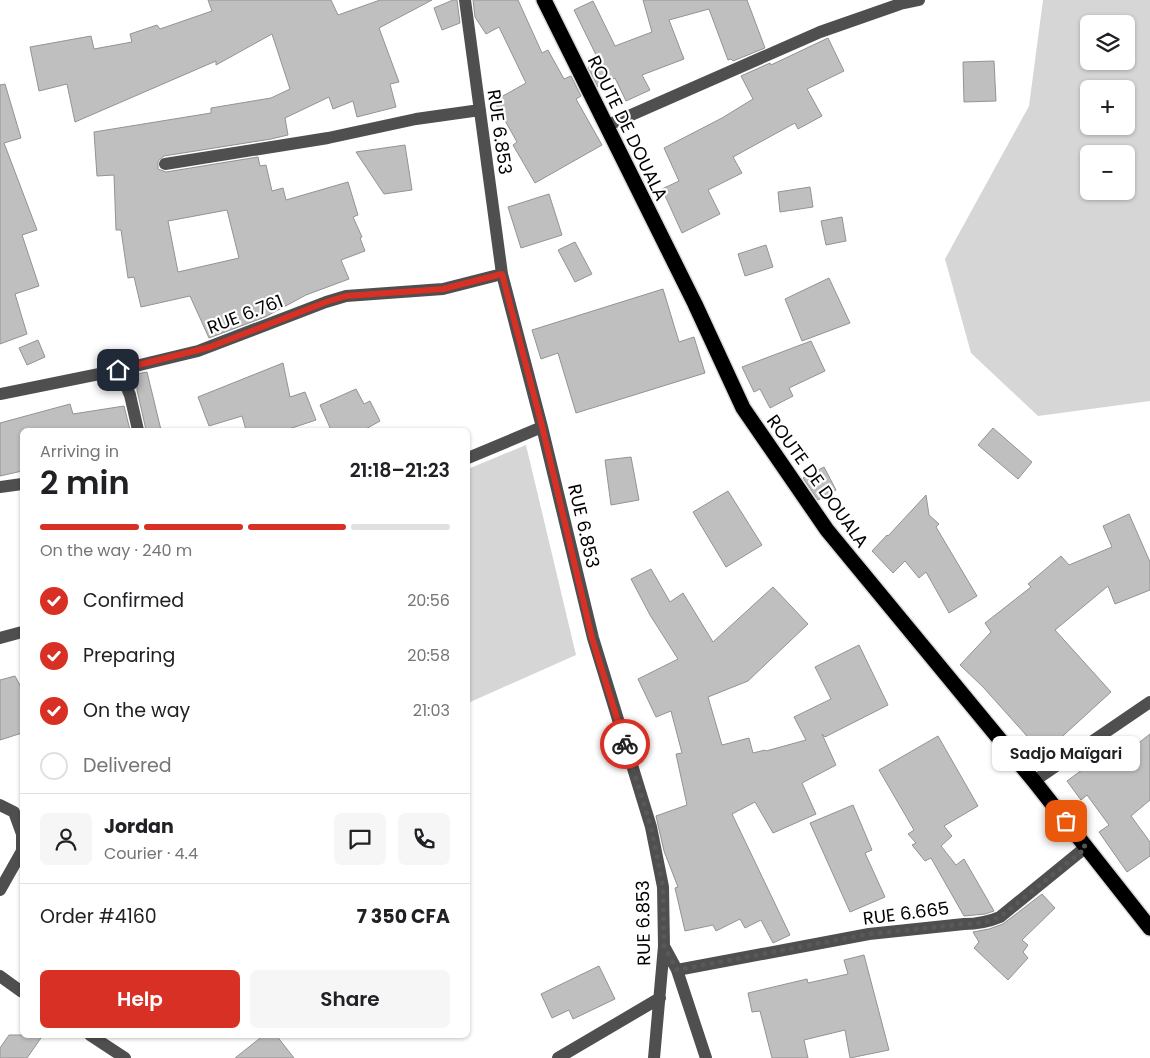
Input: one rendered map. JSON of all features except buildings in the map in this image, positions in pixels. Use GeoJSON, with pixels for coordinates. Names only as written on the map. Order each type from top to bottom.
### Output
{"type":"FeatureCollection","features":[{"type":"Feature","properties":{"kind":"highway","name":"ROUTE DE DOUALA"},"geometry":{"type":"LineString","coordinates":[[544,0],[695,304],[742,408],[827,530],[1034,781],[1150,928]]}},
{"type":"Feature","properties":{"kind":"street","name":"RUE 6.853"},"geometry":{"type":"LineString","coordinates":[[465,0],[502,274],[542,426],[592,638],[651,827],[663,887],[664,946],[654,1058]]}},
{"type":"Feature","properties":{"kind":"street"},"geometry":{"type":"LineString","coordinates":[[606,126],[820,32],[900,4],[919,0]]}},
{"type":"Feature","properties":{"kind":"street"},"geometry":{"type":"LineString","coordinates":[[164,164],[319,139],[416,119],[480,110]]}},
{"type":"Feature","properties":{"kind":"street","name":"RUE 6.761"},"geometry":{"type":"LineString","coordinates":[[0,394],[118,370],[210,347],[317,305],[346,296],[443,289],[502,274]]}},
{"type":"Feature","properties":{"kind":"street"},"geometry":{"type":"LineString","coordinates":[[118,370],[130,395],[138,428]]}},
{"type":"Feature","properties":{"kind":"street"},"geometry":{"type":"LineString","coordinates":[[470,457],[542,426]]}},
{"type":"Feature","properties":{"kind":"street"},"geometry":{"type":"LineString","coordinates":[[0,487],[20,484]]}},
{"type":"Feature","properties":{"kind":"street"},"geometry":{"type":"LineString","coordinates":[[0,638],[20,633]]}},
{"type":"Feature","properties":{"kind":"street"},"geometry":{"type":"LineString","coordinates":[[1034,781],[1150,702]]}},
{"type":"Feature","properties":{"kind":"street"},"geometry":{"type":"LineString","coordinates":[[0,804],[14,812],[20,828]]}},
{"type":"Feature","properties":{"kind":"street","name":"RUE 6.665"},"geometry":{"type":"LineString","coordinates":[[677,970],[869,934],[977,924],[990,921],[1000,917],[1086,848]]}},
{"type":"Feature","properties":{"kind":"street"},"geometry":{"type":"LineString","coordinates":[[0,890],[20,855]]}},
{"type":"Feature","properties":{"kind":"street"},"geometry":{"type":"LineString","coordinates":[[664,946],[677,970],[706,1058]]}},
{"type":"Feature","properties":{"kind":"street"},"geometry":{"type":"LineString","coordinates":[[0,976],[20,991]]}},
{"type":"Feature","properties":{"kind":"street"},"geometry":{"type":"LineString","coordinates":[[558,1058],[660,998]]}},
{"type":"Feature","properties":{"kind":"street"},"geometry":{"type":"LineString","coordinates":[[93,1038],[109,1054],[125,1058]]}},
{"type":"Feature","properties":{"kind":"shaded area"},"geometry":{"type":"Polygon","coordinates":[[[1043,0],[1150,0],[1150,401],[1038,416],[971,353],[945,259],[1029,106],[1043,0]]]}},
{"type":"Feature","properties":{"kind":"shaded area"},"geometry":{"type":"Polygon","coordinates":[[[526,445],[576,655],[470,702],[470,468],[526,445]]]}},
{"type":"Feature","properties":{"kind":"way so far"},"geometry":{"type":"LineString","coordinates":[[625,744],[651,827],[663,887],[664,946],[677,970],[869,934],[977,924],[990,921],[1000,917],[1023,900],[1086,848],[1066,821]]}},
{"type":"Feature","properties":{"kind":"place","name":"Sadjo Maïgari"},"geometry":{"type":"Point","coordinates":[1066,821]}},
{"type":"Feature","properties":{"kind":"route"},"geometry":{"type":"LineString","coordinates":[[118,370],[198,351],[346,296],[443,289],[502,274],[542,426],[592,638],[625,744]]}}]}
